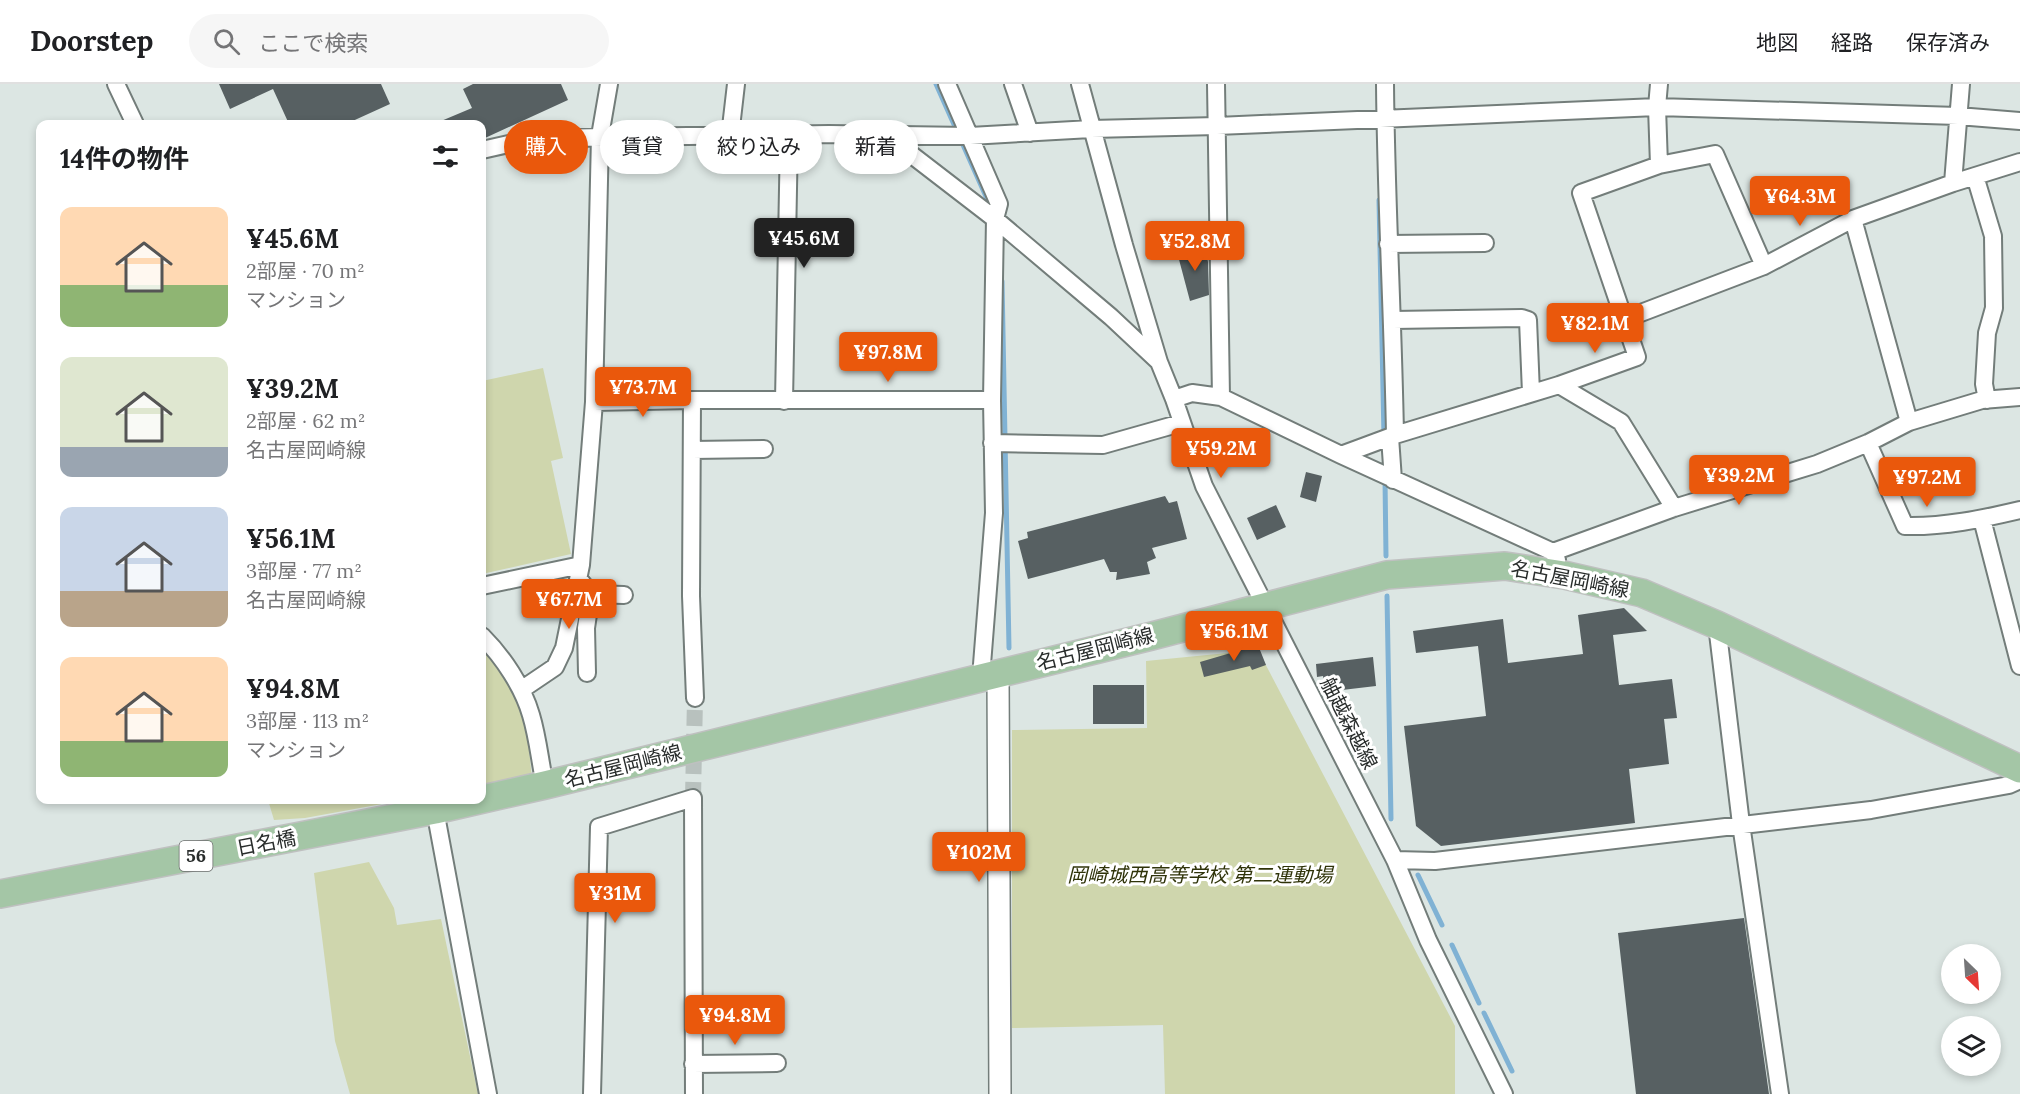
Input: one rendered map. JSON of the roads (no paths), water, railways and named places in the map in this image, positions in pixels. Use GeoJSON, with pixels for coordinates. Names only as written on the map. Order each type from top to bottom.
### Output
{"type":"FeatureCollection","features":[{"type":"Feature","properties":{"kind":"main road","name":"名古屋岡崎線"},"geometry":{"type":"LineString","coordinates":[[486,798],[1239,614],[1387,575],[1558,563],[1642,593],[1717,625],[2020,769]]}},
{"type":"Feature","properties":{"kind":"main road","name":"名古屋岡崎線"},"geometry":{"type":"LineString","coordinates":[[391,818],[461,804]]}},
{"type":"Feature","properties":{"kind":"main road","name":"日名橋"},"geometry":{"type":"LineString","coordinates":[[0,894],[391,818]]}},
{"type":"Feature","properties":{"kind":"street"},"geometry":{"type":"LineString","coordinates":[[116,84],[133,120]]}},
{"type":"Feature","properties":{"kind":"street"},"geometry":{"type":"LineString","coordinates":[[603,120],[609,84]]}},
{"type":"Feature","properties":{"kind":"street"},"geometry":{"type":"LineString","coordinates":[[732,120],[736,84]]}},
{"type":"Feature","properties":{"kind":"street"},"geometry":{"type":"LineString","coordinates":[[947,84],[999,204],[995,219],[992,400],[994,513],[989,675],[1000,1094]]}},
{"type":"Feature","properties":{"kind":"street"},"geometry":{"type":"LineString","coordinates":[[1012,84],[1030,133]]}},
{"type":"Feature","properties":{"kind":"street","name":"舳越森越線"},"geometry":{"type":"LineString","coordinates":[[1080,84],[1159,362],[1204,486],[1395,860],[1428,940],[1504,1094]]}},
{"type":"Feature","properties":{"kind":"street"},"geometry":{"type":"LineString","coordinates":[[1216,84],[1221,397]]}},
{"type":"Feature","properties":{"kind":"street"},"geometry":{"type":"LineString","coordinates":[[1384,84],[1388,244],[1393,320],[1387,477]]}},
{"type":"Feature","properties":{"kind":"street"},"geometry":{"type":"LineString","coordinates":[[1659,84],[1659,165]]}},
{"type":"Feature","properties":{"kind":"street"},"geometry":{"type":"LineString","coordinates":[[1953,183],[1961,84]]}},
{"type":"Feature","properties":{"kind":"street"},"geometry":{"type":"LineString","coordinates":[[822,134],[970,136],[1091,129],[1217,126],[1658,107],[1958,116],[2020,121]]}},
{"type":"Feature","properties":{"kind":"street"},"geometry":{"type":"LineString","coordinates":[[829,134],[884,142],[908,152],[995,219],[1111,317],[1159,362]]}},
{"type":"Feature","properties":{"kind":"street"},"geometry":{"type":"LineString","coordinates":[[486,149],[535,138],[600,136],[594,402],[580,572],[564,648],[555,667],[521,690]]}},
{"type":"Feature","properties":{"kind":"street"},"geometry":{"type":"LineString","coordinates":[[1341,455],[1388,438],[1559,385],[1637,357],[1581,194],[1659,165],[1714,154],[1764,266]]}},
{"type":"Feature","properties":{"kind":"street"},"geometry":{"type":"LineString","coordinates":[[1625,319],[1764,266],[1853,219],[2020,162]]}},
{"type":"Feature","properties":{"kind":"street"},"geometry":{"type":"LineString","coordinates":[[784,401],[788,174]]}},
{"type":"Feature","properties":{"kind":"street"},"geometry":{"type":"LineString","coordinates":[[1975,176],[1993,236],[1994,308],[1988,333],[1984,384],[1987,400]]}},
{"type":"Feature","properties":{"kind":"street"},"geometry":{"type":"LineString","coordinates":[[1853,219],[1909,422]]}},
{"type":"Feature","properties":{"kind":"street"},"geometry":{"type":"LineString","coordinates":[[1388,244],[1485,243]]}},
{"type":"Feature","properties":{"kind":"street"},"geometry":{"type":"LineString","coordinates":[[1393,320],[1522,318],[1528,320],[1531,393]]}},
{"type":"Feature","properties":{"kind":"street"},"geometry":{"type":"LineString","coordinates":[[1559,385],[1621,422],[1674,508]]}},
{"type":"Feature","properties":{"kind":"street"},"geometry":{"type":"LineString","coordinates":[[1174,399],[1192,393],[1221,397],[1558,563],[1674,508],[1817,464],[1868,443],[1909,422],[1987,400],[2020,397]]}},
{"type":"Feature","properties":{"kind":"street"},"geometry":{"type":"LineString","coordinates":[[692,400],[691,596],[694,698]]}},
{"type":"Feature","properties":{"kind":"street"},"geometry":{"type":"LineString","coordinates":[[594,402],[992,400]]}},
{"type":"Feature","properties":{"kind":"street"},"geometry":{"type":"LineString","coordinates":[[992,443],[1103,445],[1181,423]]}},
{"type":"Feature","properties":{"kind":"street"},"geometry":{"type":"LineString","coordinates":[[1868,443],[1905,526],[1982,519],[2020,510]]}},
{"type":"Feature","properties":{"kind":"street"},"geometry":{"type":"LineString","coordinates":[[692,450],[764,449]]}},
{"type":"Feature","properties":{"kind":"street"},"geometry":{"type":"LineString","coordinates":[[1982,519],[2020,666]]}},
{"type":"Feature","properties":{"kind":"street"},"geometry":{"type":"LineString","coordinates":[[486,585],[580,572]]}},
{"type":"Feature","properties":{"kind":"street"},"geometry":{"type":"LineString","coordinates":[[580,572],[591,594],[586,628],[586,673]]}},
{"type":"Feature","properties":{"kind":"street"},"geometry":{"type":"LineString","coordinates":[[591,594],[624,595]]}},
{"type":"Feature","properties":{"kind":"street"},"geometry":{"type":"LineString","coordinates":[[1717,625],[1741,824],[1780,1094]]}},
{"type":"Feature","properties":{"kind":"street"},"geometry":{"type":"LineString","coordinates":[[486,640],[521,690],[531,716],[545,785]]}},
{"type":"Feature","properties":{"kind":"street"},"geometry":{"type":"LineString","coordinates":[[1395,860],[1435,861],[1871,810],[2009,785],[2020,780]]}},
{"type":"Feature","properties":{"kind":"street"},"geometry":{"type":"LineString","coordinates":[[592,1094],[599,896],[599,827],[693,798],[694,1094]]}},
{"type":"Feature","properties":{"kind":"street"},"geometry":{"type":"LineString","coordinates":[[435,810],[488,1094]]}},
{"type":"Feature","properties":{"kind":"street"},"geometry":{"type":"LineString","coordinates":[[693,1064],[777,1063]]}},
{"type":"Feature","properties":{"kind":"waterway"},"geometry":{"type":"LineString","coordinates":[[936,84],[992,210]]}},
{"type":"Feature","properties":{"kind":"waterway"},"geometry":{"type":"LineString","coordinates":[[1379,200],[1384,437]]}},
{"type":"Feature","properties":{"kind":"waterway"},"geometry":{"type":"LineString","coordinates":[[1002,281],[1009,648]]}},
{"type":"Feature","properties":{"kind":"waterway"},"geometry":{"type":"LineString","coordinates":[[1385,479],[1386,556]]}},
{"type":"Feature","properties":{"kind":"waterway"},"geometry":{"type":"LineString","coordinates":[[1387,596],[1391,819]]}},
{"type":"Feature","properties":{"kind":"waterway"},"geometry":{"type":"LineString","coordinates":[[1418,875],[1442,925]]}},
{"type":"Feature","properties":{"kind":"waterway"},"geometry":{"type":"LineString","coordinates":[[1452,945],[1479,1003]]}},
{"type":"Feature","properties":{"kind":"waterway"},"geometry":{"type":"LineString","coordinates":[[1484,1013],[1512,1071]]}},
{"type":"Feature","properties":{"kind":"tunnel"},"geometry":{"type":"LineString","coordinates":[[693,798],[695,698]]}},
{"type":"Feature","properties":{"kind":"park label","name":"岡崎城西高等学校 第二運動場"},"geometry":{"type":"Point","coordinates":[1200,875]}}]}
